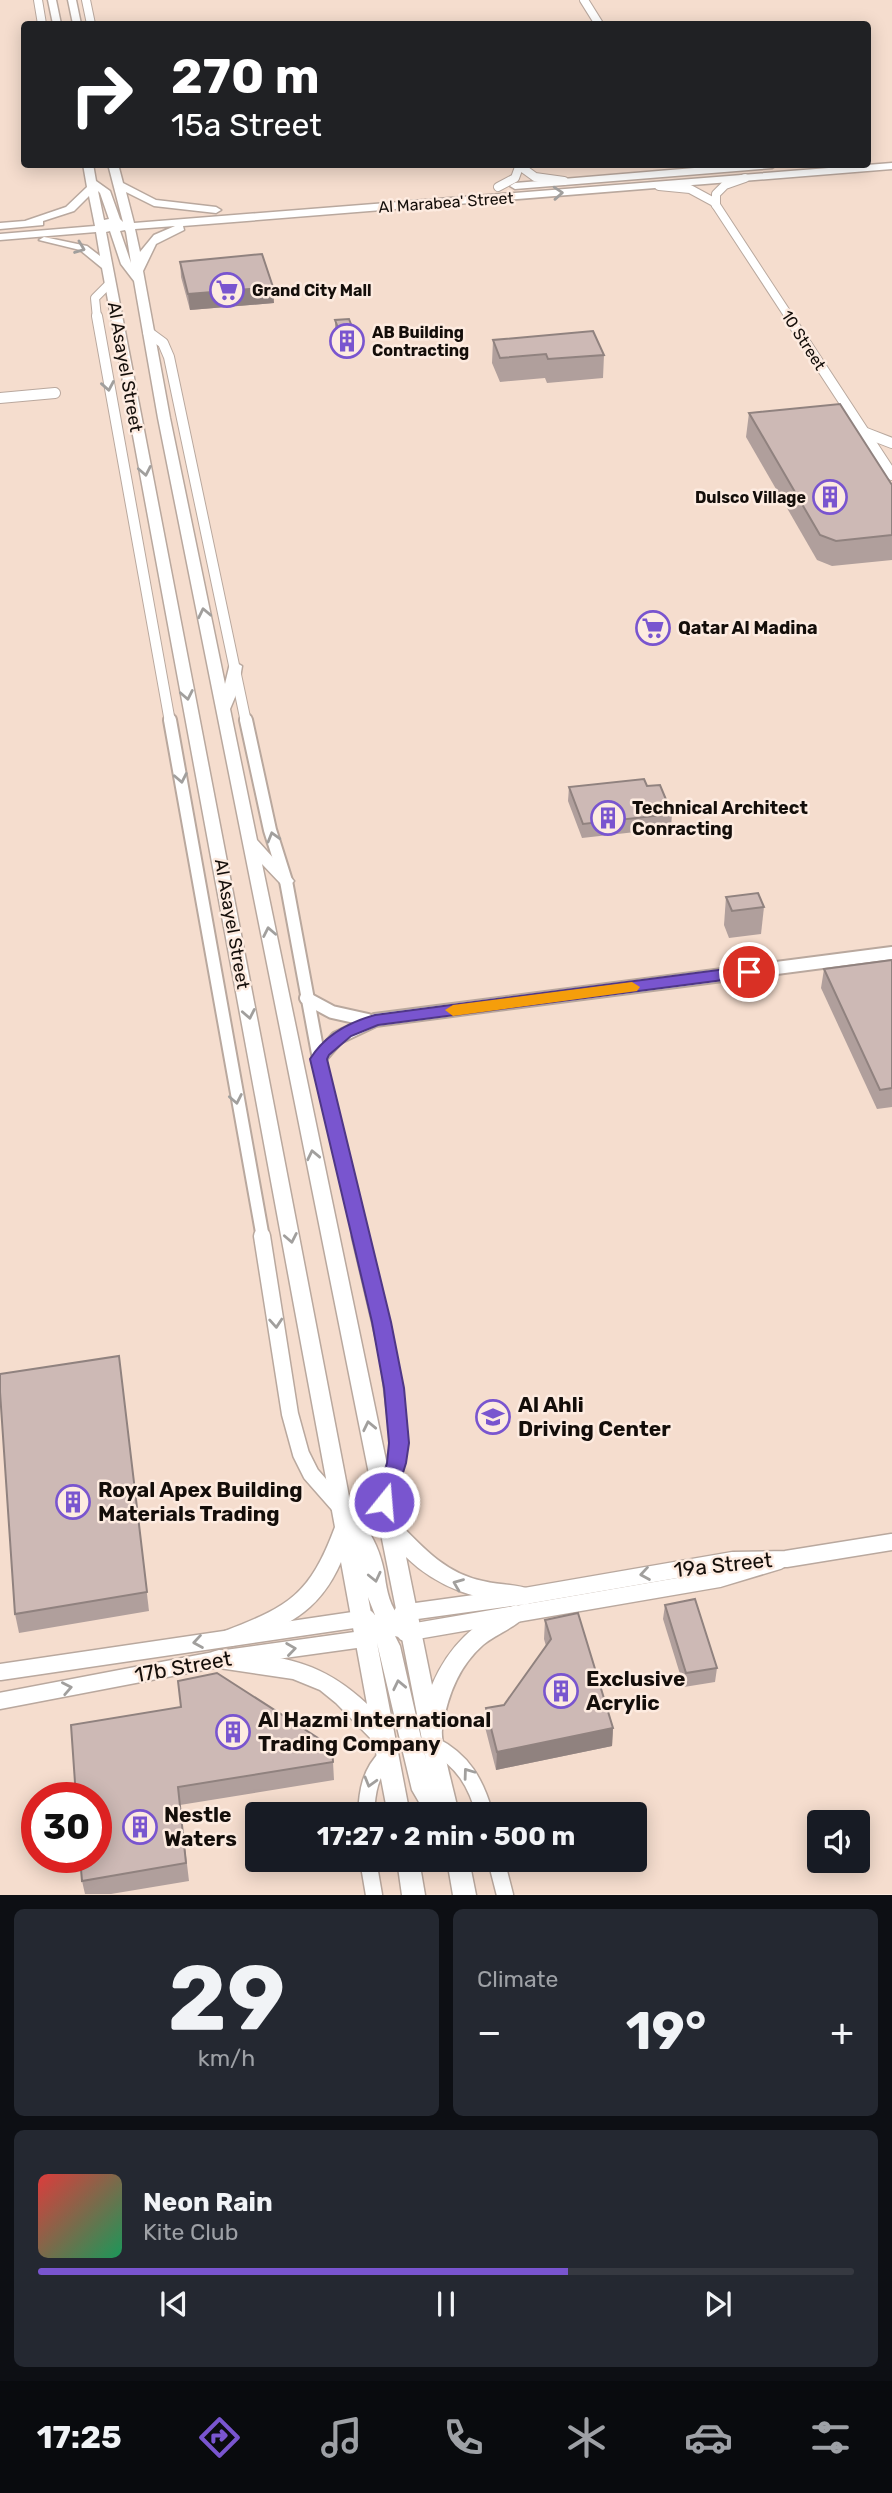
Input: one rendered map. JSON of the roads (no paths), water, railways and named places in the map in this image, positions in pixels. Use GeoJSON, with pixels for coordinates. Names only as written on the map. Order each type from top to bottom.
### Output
{"type":"FeatureCollection","features":[{"type":"Feature","properties":{"kind":"main road"},"geometry":{"type":"LineString","coordinates":[[52,0],[56,21]]}},
{"type":"Feature","properties":{"kind":"main road"},"geometry":{"type":"LineString","coordinates":[[72,0],[76,21]]}},
{"type":"Feature","properties":{"kind":"main road"},"geometry":{"type":"LineString","coordinates":[[871,158],[892,156]]}},
{"type":"Feature","properties":{"kind":"main road","name":"Al Marabea' Street"},"geometry":{"type":"LineString","coordinates":[[871,168],[892,166]]}},
{"type":"Feature","properties":{"kind":"main road"},"geometry":{"type":"LineString","coordinates":[[2,227],[64,212],[80,203],[92,185],[89,168]]}},
{"type":"Feature","properties":{"kind":"main road","name":"Al Asayel Street"},"geometry":{"type":"LineString","coordinates":[[116,168],[119,184],[106,266],[109,284],[345,1517]]}},
{"type":"Feature","properties":{"kind":"main road","name":"Al Marabea' Street"},"geometry":{"type":"LineString","coordinates":[[217,215],[248,207],[729,168]]}},
{"type":"Feature","properties":{"kind":"main road","name":"Al Marabea' Street"},"geometry":{"type":"LineString","coordinates":[[0,239],[113,223],[658,186],[868,168]]}},
{"type":"Feature","properties":{"kind":"main road"},"geometry":{"type":"LineString","coordinates":[[119,184],[154,203],[217,215]]}},
{"type":"Feature","properties":{"kind":"main road"},"geometry":{"type":"LineString","coordinates":[[92,185],[106,193],[113,223]]}},
{"type":"Feature","properties":{"kind":"main road"},"geometry":{"type":"LineString","coordinates":[[2,227],[113,223],[217,214],[248,207]]}},
{"type":"Feature","properties":{"kind":"main road"},"geometry":{"type":"LineString","coordinates":[[140,281],[142,253],[154,240],[217,215]]}},
{"type":"Feature","properties":{"kind":"main road","name":"Al Asayel Street"},"geometry":{"type":"LineString","coordinates":[[113,223],[140,281],[223,709],[384,1502],[388,1525],[386,1746],[397,1802]]}},
{"type":"Feature","properties":{"kind":"main road"},"geometry":{"type":"LineString","coordinates":[[0,239],[67,243],[90,252],[106,266]]}},
{"type":"Feature","properties":{"kind":"main road"},"geometry":{"type":"LineString","coordinates":[[223,709],[231,690],[235,666]]}},
{"type":"Feature","properties":{"kind":"main road"},"geometry":{"type":"LineString","coordinates":[[251,841],[286,881]]}},
{"type":"Feature","properties":{"kind":"main road"},"geometry":{"type":"LineString","coordinates":[[345,1517],[366,1544],[421,1783],[431,1802]]}},
{"type":"Feature","properties":{"kind":"main road"},"geometry":{"type":"LineString","coordinates":[[232,1637],[276,1621],[309,1598],[326,1577],[345,1517]]}},
{"type":"Feature","properties":{"kind":"main road"},"geometry":{"type":"LineString","coordinates":[[388,1525],[425,1565],[446,1579],[521,1605]]}},
{"type":"Feature","properties":{"kind":"main road"},"geometry":{"type":"LineString","coordinates":[[432,1743],[438,1694],[458,1653],[478,1634],[521,1605]]}},
{"type":"Feature","properties":{"kind":"main road","name":"Al Asayel Street"},"geometry":{"type":"LineString","coordinates":[[385,1626],[432,1743],[444,1802]]}},
{"type":"Feature","properties":{"kind":"main road"},"geometry":{"type":"LineString","coordinates":[[219,1659],[287,1667],[326,1680],[352,1701],[386,1746]]}},
{"type":"Feature","properties":{"kind":"main road"},"geometry":{"type":"LineString","coordinates":[[410,1872],[414,1895]]}},
{"type":"Feature","properties":{"kind":"main road"},"geometry":{"type":"LineString","coordinates":[[460,1872],[465,1895]]}},
{"type":"Feature","properties":{"kind":"street"},"geometry":{"type":"LineString","coordinates":[[38,0],[42,21]]}},
{"type":"Feature","properties":{"kind":"street"},"geometry":{"type":"LineString","coordinates":[[86,0],[90,21]]}},
{"type":"Feature","properties":{"kind":"street"},"geometry":{"type":"LineString","coordinates":[[584,0],[597,21]]}},
{"type":"Feature","properties":{"kind":"street"},"geometry":{"type":"LineString","coordinates":[[498,187],[514,178],[517,168]]}},
{"type":"Feature","properties":{"kind":"street"},"geometry":{"type":"LineString","coordinates":[[522,168],[542,179],[568,181]]}},
{"type":"Feature","properties":{"kind":"street"},"geometry":{"type":"LineString","coordinates":[[716,205],[715,198],[720,188],[745,178]]}},
{"type":"Feature","properties":{"kind":"street"},"geometry":{"type":"LineString","coordinates":[[658,186],[696,191],[716,205]]}},
{"type":"Feature","properties":{"kind":"street","name":"10 Street"},"geometry":{"type":"LineString","coordinates":[[716,205],[891,470]]}},
{"type":"Feature","properties":{"kind":"street"},"geometry":{"type":"LineString","coordinates":[[109,284],[95,298],[101,350],[273,1293],[290,1414],[311,1474],[345,1517]]}},
{"type":"Feature","properties":{"kind":"street"},"geometry":{"type":"LineString","coordinates":[[148,332],[159,340],[168,352],[270,830],[286,881],[319,1059],[382,1322],[394,1388],[399,1443],[397,1463],[384,1502]]}},
{"type":"Feature","properties":{"kind":"street"},"geometry":{"type":"LineString","coordinates":[[0,398],[55,393]]}},
{"type":"Feature","properties":{"kind":"street"},"geometry":{"type":"LineString","coordinates":[[864,432],[892,443]]}},
{"type":"Feature","properties":{"kind":"street"},"geometry":{"type":"LineString","coordinates":[[877,452],[892,451]]}},
{"type":"Feature","properties":{"kind":"street"},"geometry":{"type":"LineString","coordinates":[[306,998],[332,1013],[375,1020],[892,953]]}},
{"type":"Feature","properties":{"kind":"street"},"geometry":{"type":"LineString","coordinates":[[319,1059],[337,1038],[375,1020]]}},
{"type":"Feature","properties":{"kind":"street","name":"19a Street"},"geometry":{"type":"LineString","coordinates":[[385,1626],[719,1578],[786,1559],[892,1542]]}},
{"type":"Feature","properties":{"kind":"street","name":"17b Street"},"geometry":{"type":"LineString","coordinates":[[0,1672],[232,1637],[385,1626]]}},
{"type":"Feature","properties":{"kind":"street","name":"17b Street"},"geometry":{"type":"LineString","coordinates":[[0,1700],[385,1626]]}},
{"type":"Feature","properties":{"kind":"street"},"geometry":{"type":"LineString","coordinates":[[432,1743],[452,1755],[468,1770],[478,1788],[482,1802]]}},
{"type":"Feature","properties":{"kind":"street"},"geometry":{"type":"LineString","coordinates":[[367,1802],[369,1781],[386,1746]]}},
{"type":"Feature","properties":{"kind":"street"},"geometry":{"type":"LineString","coordinates":[[370,1872],[374,1895]]}},
{"type":"Feature","properties":{"kind":"street"},"geometry":{"type":"LineString","coordinates":[[499,1872],[505,1895]]}},
{"type":"Feature","properties":{"kind":"place","name":"Grand City Mall"},"geometry":{"type":"Point","coordinates":[227,290]}},
{"type":"Feature","properties":{"kind":"place","name":"AB Building Contracting"},"geometry":{"type":"Point","coordinates":[347,341]}},
{"type":"Feature","properties":{"kind":"place","name":"Dulsco Village"},"geometry":{"type":"Point","coordinates":[830,497]}},
{"type":"Feature","properties":{"kind":"place","name":"Qatar Al Madina"},"geometry":{"type":"Point","coordinates":[653,628]}},
{"type":"Feature","properties":{"kind":"place","name":"Technical Architect Conracting"},"geometry":{"type":"Point","coordinates":[608,818]}},
{"type":"Feature","properties":{"kind":"place","name":"Al Ahli Driving Center"},"geometry":{"type":"Point","coordinates":[493,1417]}},
{"type":"Feature","properties":{"kind":"place","name":"Royal Apex Building Materials Trading"},"geometry":{"type":"Point","coordinates":[73,1502]}},
{"type":"Feature","properties":{"kind":"place","name":"Exclusive Acrylic"},"geometry":{"type":"Point","coordinates":[561,1691]}},
{"type":"Feature","properties":{"kind":"place","name":"Al Hazmi International Trading Company"},"geometry":{"type":"Point","coordinates":[233,1732]}},
{"type":"Feature","properties":{"kind":"place","name":"Nestle Waters"},"geometry":{"type":"Point","coordinates":[140,1827]}}]}
